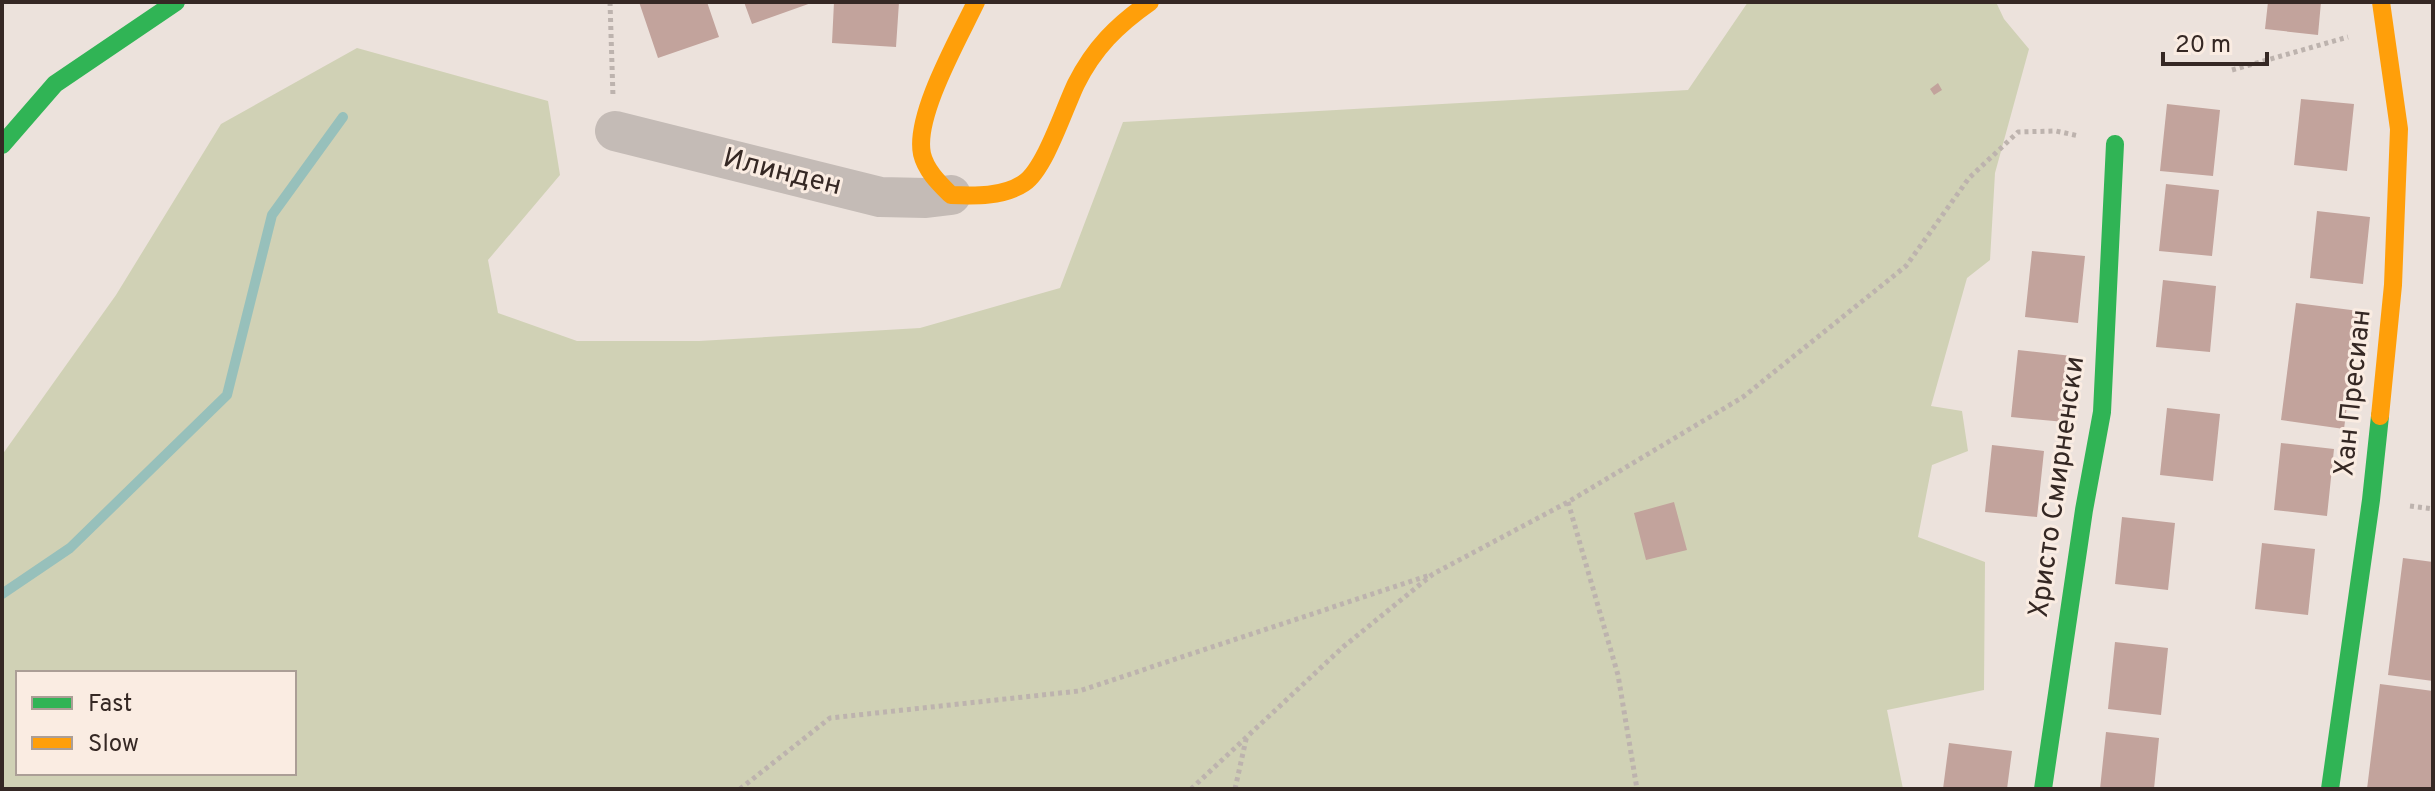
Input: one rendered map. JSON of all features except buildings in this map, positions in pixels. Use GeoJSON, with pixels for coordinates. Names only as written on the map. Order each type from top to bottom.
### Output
{"type":"FeatureCollection","features":[{"type":"Feature","properties":{"kind":"street"},"geometry":{"type":"LineString","coordinates":[[2,145],[55,84],[176,2]]}},
{"type":"Feature","properties":{"kind":"street"},"geometry":{"type":"LineString","coordinates":[[976,2],[939,83],[920,136],[922,153],[932,175],[951,195],[980,196],[1003,192],[1025,182],[1039,164],[1078,81],[1103,40],[1150,2]]}},
{"type":"Feature","properties":{"kind":"street","name":"Хан Пресиан"},"geometry":{"type":"LineString","coordinates":[[2330,789],[2371,500],[2393,285],[2399,129],[2381,2]]}},
{"type":"Feature","properties":{"kind":"street","name":"Илинден"},"geometry":{"type":"LineString","coordinates":[[615,131],[880,197],[951,195]]}},
{"type":"Feature","properties":{"kind":"street","name":"Христо Смирненски"},"geometry":{"type":"LineString","coordinates":[[2043,789],[2084,510],[2102,412],[2115,144]]}},
{"type":"Feature","properties":{"kind":"path"},"geometry":{"type":"LineString","coordinates":[[610,2],[615,131]]}},
{"type":"Feature","properties":{"kind":"path"},"geometry":{"type":"LineString","coordinates":[[2232,70],[2357,34]]}},
{"type":"Feature","properties":{"kind":"path"},"geometry":{"type":"LineString","coordinates":[[740,789],[830,718],[1079,691],[1433,574],[1568,502],[1743,397],[1906,266],[1969,178],[2018,132],[2056,131],[2115,144]]}},
{"type":"Feature","properties":{"kind":"path"},"geometry":{"type":"LineString","coordinates":[[1568,502],[1618,675],[1637,789]]}},
{"type":"Feature","properties":{"kind":"path"},"geometry":{"type":"LineString","coordinates":[[1191,789],[1343,647],[1433,574]]}},
{"type":"Feature","properties":{"kind":"path"},"geometry":{"type":"LineString","coordinates":[[1235,789],[1247,734]]}},
{"type":"Feature","properties":{"kind":"green space"},"geometry":{"type":"Polygon","coordinates":[[[1748,2],[1996,2],[2004,19],[2029,49],[1995,173],[1990,260],[1967,278],[1931,406],[1962,411],[1968,451],[1932,465],[1918,537],[1985,562],[1984,690],[1887,710],[1903,789],[2,789],[2,455],[116,295],[221,124],[357,48],[548,101],[560,175],[488,260],[498,313],[577,341],[699,341],[920,328],[1060,288],[1123,122],[1688,90],[1748,2]]]}},
{"type":"Feature","properties":{"kind":"waterway"},"geometry":{"type":"LineString","coordinates":[[2,594],[70,548],[227,395],[272,215],[343,117]]}},
{"type":"Feature","properties":{"kind":"traffic: fast"},"geometry":{"type":"LineString","coordinates":[[2,145],[55,84],[176,2]]}},
{"type":"Feature","properties":{"kind":"traffic: fast"},"geometry":{"type":"LineString","coordinates":[[2043,789],[2084,510],[2102,412],[2115,144]]}},
{"type":"Feature","properties":{"kind":"traffic: fast"},"geometry":{"type":"LineString","coordinates":[[2330,789],[2380,416]]}},
{"type":"Feature","properties":{"kind":"traffic: slow"},"geometry":{"type":"LineString","coordinates":[[976,2],[931,99],[921,138],[927,166],[951,195],[998,193],[1016,188],[1032,176],[1047,152],[1076,84],[1091,59],[1127,19],[1150,2]]}},
{"type":"Feature","properties":{"kind":"traffic: slow"},"geometry":{"type":"LineString","coordinates":[[2380,416],[2393,285],[2399,129],[2381,2]]}}]}
